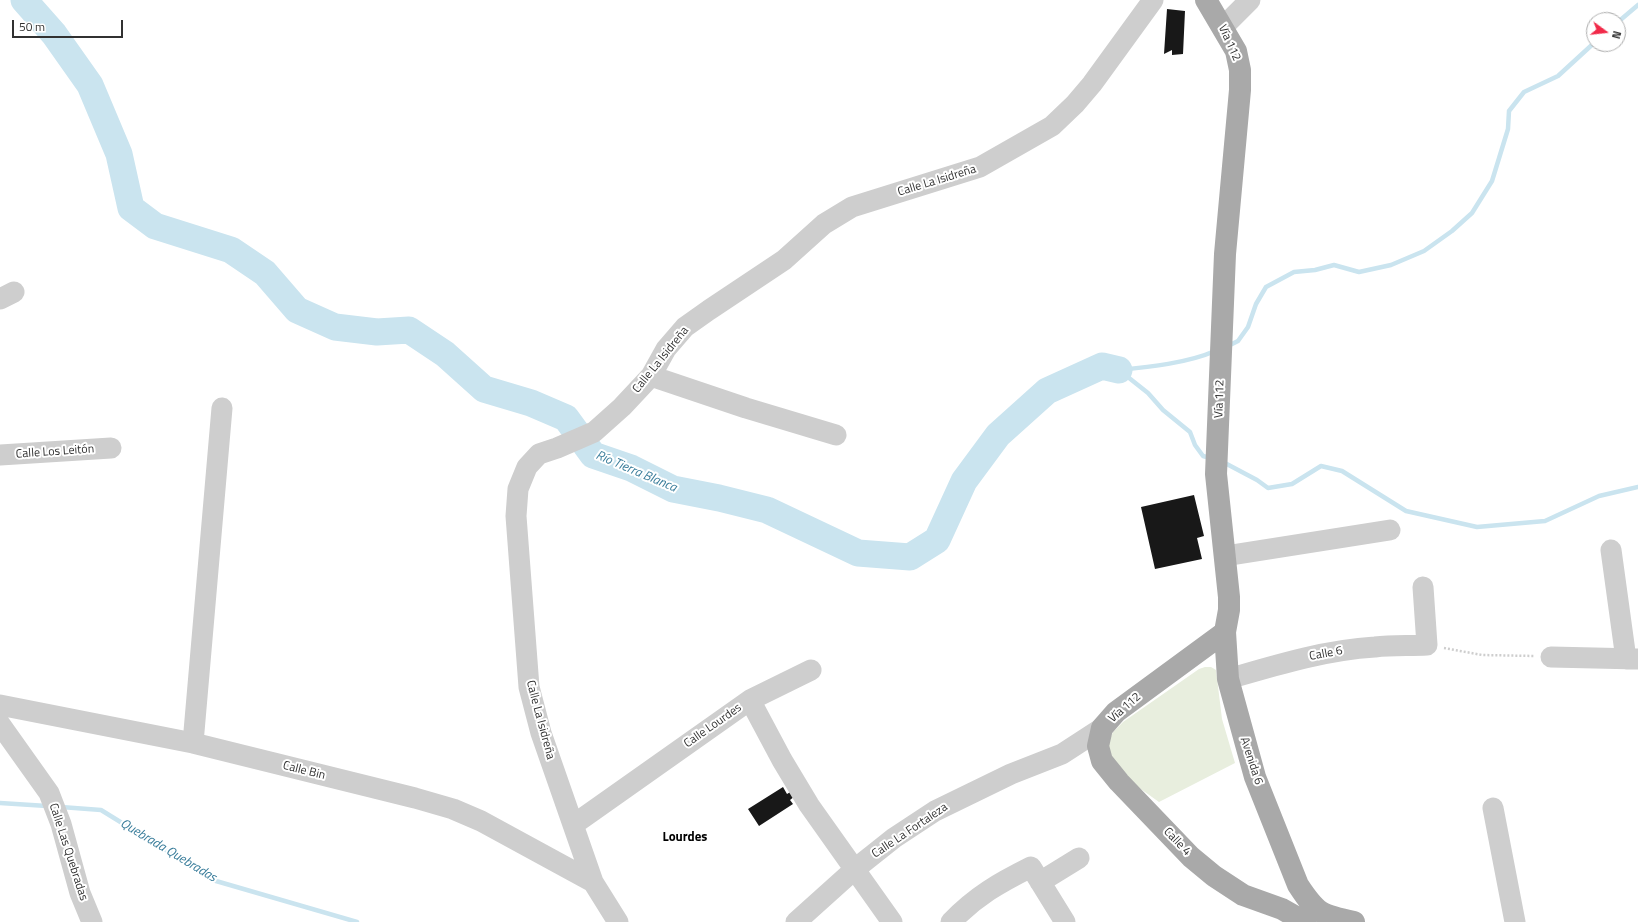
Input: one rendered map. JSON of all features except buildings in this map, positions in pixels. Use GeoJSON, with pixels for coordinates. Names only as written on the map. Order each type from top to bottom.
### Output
{"type":"FeatureCollection","features":[{"type":"Feature","properties":{"kind":"main road","name":"Vía 112"},"geometry":{"type":"LineString","coordinates":[[1101,745],[1116,712],[1225,632],[1229,610],[1216,474],[1225,254],[1240,90],[1240,70],[1236,52],[1223,27],[1206,0]]}},
{"type":"Feature","properties":{"kind":"main road","name":"Avenida 6"},"geometry":{"type":"LineString","coordinates":[[1225,632],[1228,679],[1255,777],[1298,885]]}},
{"type":"Feature","properties":{"kind":"main road"},"geometry":{"type":"LineString","coordinates":[[1190,658],[1211,656],[1221,664],[1228,679]]}},
{"type":"Feature","properties":{"kind":"main road","name":"Calle 4"},"geometry":{"type":"LineString","coordinates":[[1101,745],[1191,857],[1214,876],[1243,895],[1282,909]]}},
{"type":"Feature","properties":{"kind":"main road"},"geometry":{"type":"LineString","coordinates":[[1298,885],[1296,896],[1292,903],[1282,909],[1304,922]]}},
{"type":"Feature","properties":{"kind":"main road"},"geometry":{"type":"LineString","coordinates":[[1298,885],[1308,900],[1323,914],[1324,919],[1354,922]]}},
{"type":"Feature","properties":{"kind":"street","name":"Calle La Isidreña"},"geometry":{"type":"LineString","coordinates":[[618,922],[594,882],[541,733],[529,687],[516,516],[518,489],[527,467],[539,454],[594,432],[622,407],[651,376],[666,349],[685,327],[784,260],[824,224],[852,207],[980,167],[1052,126],[1075,104],[1092,84],[1153,0]]}},
{"type":"Feature","properties":{"kind":"street"},"geometry":{"type":"LineString","coordinates":[[1223,27],[1250,0]]}},
{"type":"Feature","properties":{"kind":"street"},"geometry":{"type":"LineString","coordinates":[[651,376],[746,408],[836,435]]}},
{"type":"Feature","properties":{"kind":"street"},"geometry":{"type":"LineString","coordinates":[[193,743],[222,408]]}},
{"type":"Feature","properties":{"kind":"street","name":"Calle Los Leitón"},"geometry":{"type":"LineString","coordinates":[[0,455],[111,448]]}},
{"type":"Feature","properties":{"kind":"street"},"geometry":{"type":"LineString","coordinates":[[1225,556],[1390,530]]}},
{"type":"Feature","properties":{"kind":"street"},"geometry":{"type":"LineString","coordinates":[[1551,657],[1632,659],[1610,550]]}},
{"type":"Feature","properties":{"kind":"street"},"geometry":{"type":"LineString","coordinates":[[1423,587],[1427,645]]}},
{"type":"Feature","properties":{"kind":"street","name":"Calle 6"},"geometry":{"type":"LineString","coordinates":[[1228,679],[1333,652],[1374,647],[1427,645]]}},
{"type":"Feature","properties":{"kind":"street"},"geometry":{"type":"LineString","coordinates":[[750,700],[811,670]]}},
{"type":"Feature","properties":{"kind":"street","name":"Calle Lourdes"},"geometry":{"type":"LineString","coordinates":[[573,825],[750,700],[782,760],[809,804],[892,922]]}},
{"type":"Feature","properties":{"kind":"street","name":"Calle Bin"},"geometry":{"type":"LineString","coordinates":[[0,704],[58,717],[193,743],[415,798],[453,809],[481,821],[594,882]]}},
{"type":"Feature","properties":{"kind":"street","name":"Calle Las Quebradas"},"geometry":{"type":"LineString","coordinates":[[0,724],[49,793],[61,824],[80,893],[92,922]]}},
{"type":"Feature","properties":{"kind":"street","name":"Calle La Fortaleza"},"geometry":{"type":"LineString","coordinates":[[796,922],[855,869],[894,838],[935,811],[1011,774],[1062,754],[1101,745]]}},
{"type":"Feature","properties":{"kind":"street","name":"Calle La Fortaleza"},"geometry":{"type":"LineString","coordinates":[[1062,754],[1085,755],[1101,745]]}},
{"type":"Feature","properties":{"kind":"street"},"geometry":{"type":"LineString","coordinates":[[1493,808],[1515,922]]}},
{"type":"Feature","properties":{"kind":"street"},"geometry":{"type":"LineString","coordinates":[[1040,882],[1079,858]]}},
{"type":"Feature","properties":{"kind":"street"},"geometry":{"type":"LineString","coordinates":[[951,922],[977,897],[998,883],[1031,867],[1066,922]]}},
{"type":"Feature","properties":{"kind":"path"},"geometry":{"type":"LineString","coordinates":[[1427,645],[1482,655],[1551,657]]}},
{"type":"Feature","properties":{"kind":"green space"},"geometry":{"type":"Polygon","coordinates":[[[1211,667],[1216,670],[1222,719],[1235,763],[1159,802],[1131,782],[1110,754],[1108,743],[1113,732],[1123,722],[1199,669],[1211,667]]]}},
{"type":"Feature","properties":{"kind":"waterway","name":"Río Tierra Blanca"},"geometry":{"type":"LineString","coordinates":[[24,0],[54,34],[90,85],[119,154],[131,208],[155,226],[231,250],[265,273],[297,310],[335,327],[377,332],[409,330],[445,354],[484,389],[531,403],[566,418],[593,455],[631,468],[673,489],[719,498],[767,510],[858,553],[910,557],[937,540],[964,481],[998,435],[1047,391],[1102,366],[1119,370]]}},
{"type":"Feature","properties":{"kind":"waterway"},"geometry":{"type":"LineString","coordinates":[[1626,15],[1638,5]]}},
{"type":"Feature","properties":{"kind":"waterway"},"geometry":{"type":"LineString","coordinates":[[1228,346],[1238,341],[1248,327],[1256,304],[1266,287],[1294,272],[1315,270],[1334,265],[1359,272],[1391,265],[1424,251],[1452,231],[1472,213],[1492,181],[1508,129],[1509,111],[1524,92],[1558,76],[1586,50]]}},
{"type":"Feature","properties":{"kind":"waterway"},"geometry":{"type":"LineString","coordinates":[[1119,370],[1155,366],[1193,359],[1215,351]]}},
{"type":"Feature","properties":{"kind":"waterway"},"geometry":{"type":"LineString","coordinates":[[1119,370],[1148,393],[1163,410],[1190,432],[1195,445],[1203,456],[1210,458]]}},
{"type":"Feature","properties":{"kind":"waterway"},"geometry":{"type":"LineString","coordinates":[[1223,462],[1257,480],[1268,488],[1292,484],[1321,466],[1342,471],[1406,511],[1477,527],[1545,521],[1599,496],[1638,487]]}},
{"type":"Feature","properties":{"kind":"waterway","name":"Quebrada Quebradas"},"geometry":{"type":"LineString","coordinates":[[0,803],[47,806]]}},
{"type":"Feature","properties":{"kind":"waterway","name":"Quebrada Quebradas"},"geometry":{"type":"LineString","coordinates":[[61,807],[101,810],[216,881],[357,922]]}},
{"type":"Feature","properties":{"kind":"district","name":"Lourdes"},"geometry":{"type":"Point","coordinates":[685,838]}}]}
